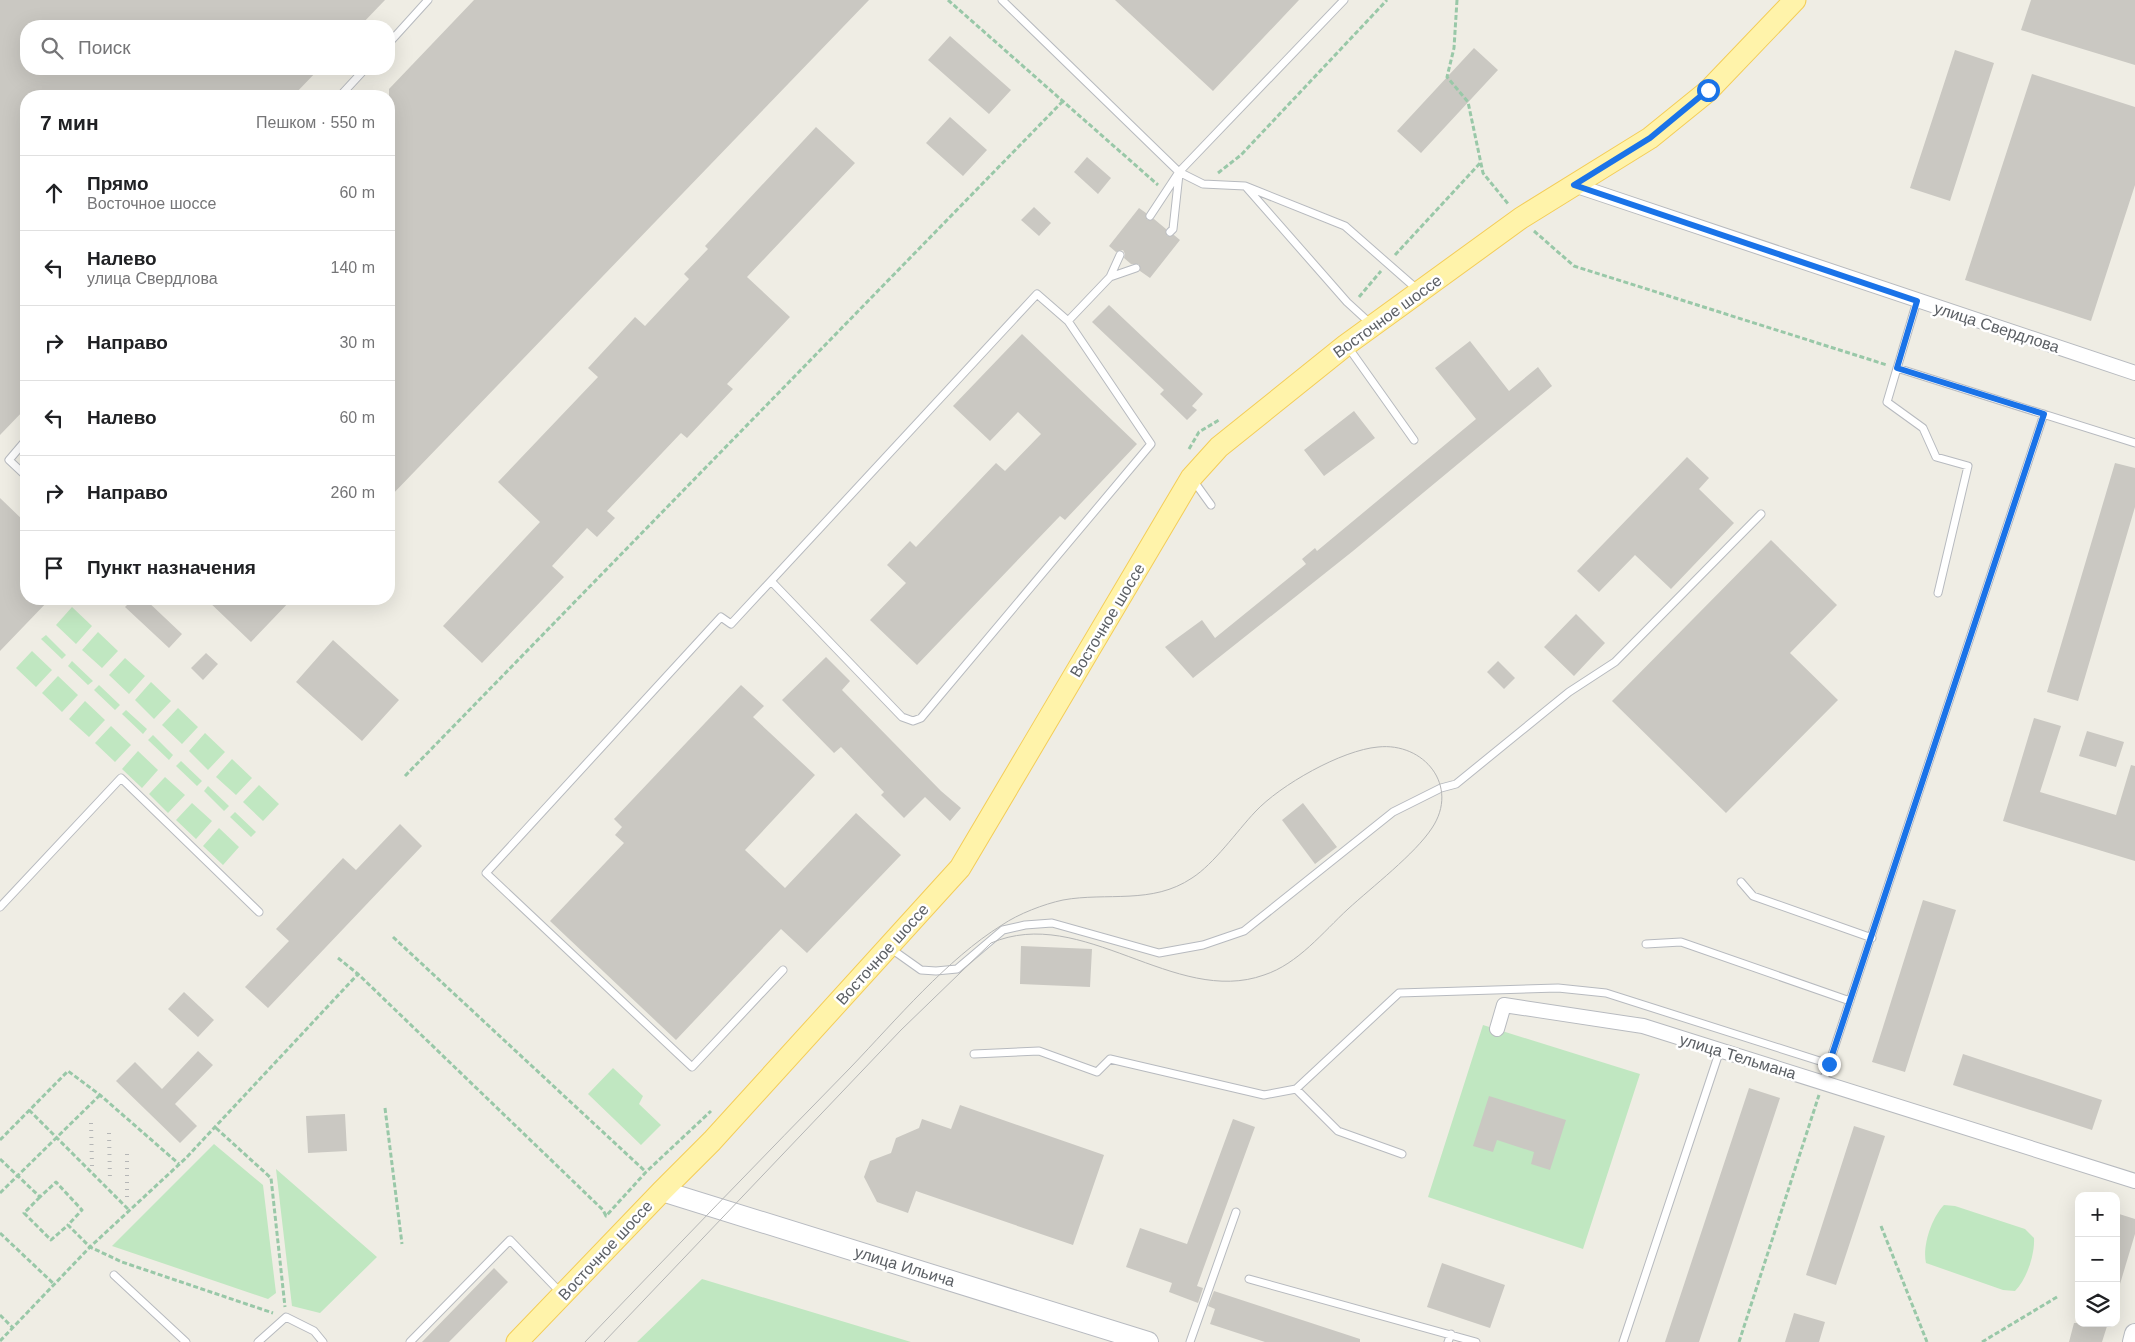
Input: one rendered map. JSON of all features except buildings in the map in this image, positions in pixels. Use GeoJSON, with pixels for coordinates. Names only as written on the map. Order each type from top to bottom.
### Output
{"type":"FeatureCollection","features":[{"type":"Feature","properties":{"kind":"main road","name":"Восточное шоссе"},"geometry":{"type":"LineString","coordinates":[[517,1342],[662,1190],[712,1141],[960,868],[1191,478],[1219,446],[1346,345],[1521,218],[1650,138],[1708,90],[1795,0]]}},
{"type":"Feature","properties":{"kind":"street","name":"улица Свердлова"},"geometry":{"type":"LineString","coordinates":[[1574,185],[2135,373]]}},
{"type":"Feature","properties":{"kind":"street","name":"улица Тельмана"},"geometry":{"type":"LineString","coordinates":[[1497,1029],[1504,1005],[1643,1026],[2135,1181]]}},
{"type":"Feature","properties":{"kind":"street","name":"улица Ильича"},"geometry":{"type":"LineString","coordinates":[[662,1190],[1148,1342]]}},
{"type":"Feature","properties":{"kind":"street"},"geometry":{"type":"LineString","coordinates":[[2133,1342],[2135,1334]]}},
{"type":"Feature","properties":{"kind":"lane"},"geometry":{"type":"LineString","coordinates":[[395,36],[428,0]]}},
{"type":"Feature","properties":{"kind":"lane"},"geometry":{"type":"LineString","coordinates":[[1002,0],[1180,172],[1203,184],[1245,186],[1345,226],[1420,292]]}},
{"type":"Feature","properties":{"kind":"lane"},"geometry":{"type":"LineString","coordinates":[[1150,216],[1180,172],[1344,0]]}},
{"type":"Feature","properties":{"kind":"lane"},"geometry":{"type":"LineString","coordinates":[[346,90],[360,75]]}},
{"type":"Feature","properties":{"kind":"lane"},"geometry":{"type":"LineString","coordinates":[[1170,232],[1173,229],[1180,172]]}},
{"type":"Feature","properties":{"kind":"lane"},"geometry":{"type":"LineString","coordinates":[[1245,186],[1347,302],[1374,326]]}},
{"type":"Feature","properties":{"kind":"lane"},"geometry":{"type":"LineString","coordinates":[[1068,321],[1110,277],[1120,255]]}},
{"type":"Feature","properties":{"kind":"lane"},"geometry":{"type":"LineString","coordinates":[[1110,277],[1136,268]]}},
{"type":"Feature","properties":{"kind":"lane"},"geometry":{"type":"LineString","coordinates":[[771,581],[902,717],[913,721],[927,713],[1151,444],[1068,321],[1037,294],[731,624],[720,617],[486,873],[692,1067],[783,970]]}},
{"type":"Feature","properties":{"kind":"lane"},"geometry":{"type":"LineString","coordinates":[[1917,301],[1887,402],[1923,428],[1936,457],[1968,466],[1938,593]]}},
{"type":"Feature","properties":{"kind":"lane"},"geometry":{"type":"LineString","coordinates":[[1346,345],[1414,440]]}},
{"type":"Feature","properties":{"kind":"lane"},"geometry":{"type":"LineString","coordinates":[[1897,368],[2135,443]]}},
{"type":"Feature","properties":{"kind":"lane"},"geometry":{"type":"LineString","coordinates":[[1823,1082],[2044,414]]}},
{"type":"Feature","properties":{"kind":"lane"},"geometry":{"type":"LineString","coordinates":[[20,447],[9,460],[20,470]]}},
{"type":"Feature","properties":{"kind":"lane"},"geometry":{"type":"LineString","coordinates":[[1191,478],[1211,505]]}},
{"type":"Feature","properties":{"kind":"lane"},"geometry":{"type":"LineString","coordinates":[[888,946],[921,970],[936,971],[957,969],[1003,930],[1025,925],[1052,923],[1158,953],[1203,945],[1244,931],[1393,812],[1441,788],[1456,784],[1569,692],[1615,662],[1761,514]]}},
{"type":"Feature","properties":{"kind":"lane"},"geometry":{"type":"LineString","coordinates":[[0,907],[121,778],[259,912]]}},
{"type":"Feature","properties":{"kind":"lane"},"geometry":{"type":"LineString","coordinates":[[1741,882],[1753,896],[1872,938]]}},
{"type":"Feature","properties":{"kind":"lane"},"geometry":{"type":"LineString","coordinates":[[1646,944],[1681,942],[1850,1001]]}},
{"type":"Feature","properties":{"kind":"lane"},"geometry":{"type":"LineString","coordinates":[[974,1054],[1039,1051],[1097,1072],[1110,1059],[1264,1095],[1296,1089],[1399,994],[1558,988],[1606,993],[1829,1064]]}},
{"type":"Feature","properties":{"kind":"lane"},"geometry":{"type":"LineString","coordinates":[[1623,1342],[1720,1050]]}},
{"type":"Feature","properties":{"kind":"lane"},"geometry":{"type":"LineString","coordinates":[[1296,1089],[1338,1131],[1402,1154]]}},
{"type":"Feature","properties":{"kind":"lane"},"geometry":{"type":"LineString","coordinates":[[1190,1342],[1236,1212]]}},
{"type":"Feature","properties":{"kind":"lane"},"geometry":{"type":"LineString","coordinates":[[410,1342],[507,1237],[563,1295]]}},
{"type":"Feature","properties":{"kind":"lane"},"geometry":{"type":"LineString","coordinates":[[114,1276],[186,1342]]}},
{"type":"Feature","properties":{"kind":"lane"},"geometry":{"type":"LineString","coordinates":[[1249,1279],[1476,1342]]}},
{"type":"Feature","properties":{"kind":"lane"},"geometry":{"type":"LineString","coordinates":[[258,1342],[286,1317],[314,1331],[323,1342]]}},
{"type":"Feature","properties":{"kind":"lane"},"geometry":{"type":"LineString","coordinates":[[1448,1342],[1451,1334]]}},
{"type":"Feature","properties":{"kind":"path"},"geometry":{"type":"LineString","coordinates":[[948,0],[1161,187],[1169,188]]}},
{"type":"Feature","properties":{"kind":"path"},"geometry":{"type":"LineString","coordinates":[[1203,184],[1241,155],[1387,0]]}},
{"type":"Feature","properties":{"kind":"path"},"geometry":{"type":"LineString","coordinates":[[1457,0],[1454,48],[1447,77],[1468,102],[1483,173],[1521,218],[1574,266],[1897,368]]}},
{"type":"Feature","properties":{"kind":"path"},"geometry":{"type":"LineString","coordinates":[[405,776],[1063,102]]}},
{"type":"Feature","properties":{"kind":"path"},"geometry":{"type":"LineString","coordinates":[[393,937],[646,1172]]}},
{"type":"Feature","properties":{"kind":"path"},"geometry":{"type":"LineString","coordinates":[[338,958],[358,974],[603,1210],[606,1216],[646,1172],[695,1125]]}},
{"type":"Feature","properties":{"kind":"path"},"geometry":{"type":"LineString","coordinates":[[0,1341],[90,1247],[216,1128],[358,974]]}},
{"type":"Feature","properties":{"kind":"path"},"geometry":{"type":"LineString","coordinates":[[0,1140],[68,1071],[100,1095],[179,1164]]}},
{"type":"Feature","properties":{"kind":"path"},"geometry":{"type":"LineString","coordinates":[[1739,1342],[1823,1082]]}},
{"type":"Feature","properties":{"kind":"path"},"geometry":{"type":"LineString","coordinates":[[0,1193],[100,1095]]}},
{"type":"Feature","properties":{"kind":"path"},"geometry":{"type":"LineString","coordinates":[[385,1108],[402,1244]]}},
{"type":"Feature","properties":{"kind":"path"},"geometry":{"type":"LineString","coordinates":[[30,1110],[129,1210]]}},
{"type":"Feature","properties":{"kind":"path"},"geometry":{"type":"LineString","coordinates":[[68,1225],[90,1247],[122,1262],[286,1317],[272,1178],[216,1128]]}},
{"type":"Feature","properties":{"kind":"path"},"geometry":{"type":"LineString","coordinates":[[0,1159],[40,1197]]}},
{"type":"Feature","properties":{"kind":"path"},"geometry":{"type":"LineString","coordinates":[[56,1182],[82,1210],[68,1225],[51,1240],[24,1213],[56,1182]]}},
{"type":"Feature","properties":{"kind":"path"},"geometry":{"type":"LineString","coordinates":[[1881,1226],[1926,1342]]}},
{"type":"Feature","properties":{"kind":"path"},"geometry":{"type":"LineString","coordinates":[[0,1234],[55,1285]]}},
{"type":"Feature","properties":{"kind":"path"},"geometry":{"type":"LineString","coordinates":[[1982,1342],[2057,1297]]}},
{"type":"Feature","properties":{"kind":"path"},"geometry":{"type":"LineString","coordinates":[[0,1315],[13,1328]]}},
{"type":"Feature","properties":{"kind":"green space"},"geometry":{"type":"Polygon","coordinates":[[[72,607],[92,626],[76,644],[56,625],[72,607]]]}},
{"type":"Feature","properties":{"kind":"green space"},"geometry":{"type":"Polygon","coordinates":[[[98,632],[118,651],[102,668],[82,650],[98,632]]]}},
{"type":"Feature","properties":{"kind":"green space"},"geometry":{"type":"Polygon","coordinates":[[[46,635],[66,655],[62,659],[41,639],[46,635]]]}},
{"type":"Feature","properties":{"kind":"green space"},"geometry":{"type":"Polygon","coordinates":[[[32,651],[52,670],[36,687],[16,668],[32,651]]]}},
{"type":"Feature","properties":{"kind":"green space"},"geometry":{"type":"Polygon","coordinates":[[[125,658],[145,676],[129,694],[109,675],[125,658]]]}},
{"type":"Feature","properties":{"kind":"green space"},"geometry":{"type":"Polygon","coordinates":[[[72,661],[93,681],[88,685],[68,666],[72,661]]]}},
{"type":"Feature","properties":{"kind":"green space"},"geometry":{"type":"Polygon","coordinates":[[[58,676],[78,695],[62,712],[42,693],[58,676]]]}},
{"type":"Feature","properties":{"kind":"green space"},"geometry":{"type":"Polygon","coordinates":[[[151,682],[171,701],[154,719],[135,700],[151,682]]]}},
{"type":"Feature","properties":{"kind":"green space"},"geometry":{"type":"Polygon","coordinates":[[[99,685],[120,705],[115,710],[94,690],[99,685]]]}},
{"type":"Feature","properties":{"kind":"green space"},"geometry":{"type":"Polygon","coordinates":[[[85,701],[105,720],[89,737],[69,719],[85,701]]]}},
{"type":"Feature","properties":{"kind":"green space"},"geometry":{"type":"Polygon","coordinates":[[[178,708],[198,727],[182,744],[162,725],[178,708]]]}},
{"type":"Feature","properties":{"kind":"green space"},"geometry":{"type":"Polygon","coordinates":[[[126,710],[147,729],[143,734],[122,714],[126,710]]]}},
{"type":"Feature","properties":{"kind":"green space"},"geometry":{"type":"Polygon","coordinates":[[[111,726],[131,745],[115,762],[95,743],[111,726]]]}},
{"type":"Feature","properties":{"kind":"green space"},"geometry":{"type":"Polygon","coordinates":[[[205,733],[225,752],[208,770],[189,751],[205,733]]]}},
{"type":"Feature","properties":{"kind":"green space"},"geometry":{"type":"Polygon","coordinates":[[[153,735],[173,755],[169,760],[148,740],[153,735]]]}},
{"type":"Feature","properties":{"kind":"green space"},"geometry":{"type":"Polygon","coordinates":[[[138,751],[158,770],[142,788],[122,769],[138,751]]]}},
{"type":"Feature","properties":{"kind":"green space"},"geometry":{"type":"Polygon","coordinates":[[[232,759],[252,778],[236,795],[216,777],[232,759]]]}},
{"type":"Feature","properties":{"kind":"green space"},"geometry":{"type":"Polygon","coordinates":[[[181,761],[202,781],[197,786],[176,766],[181,761]]]}},
{"type":"Feature","properties":{"kind":"green space"},"geometry":{"type":"Polygon","coordinates":[[[165,777],[185,795],[168,813],[149,794],[165,777]]]}},
{"type":"Feature","properties":{"kind":"green space"},"geometry":{"type":"Polygon","coordinates":[[[259,785],[279,804],[263,821],[243,802],[259,785]]]}},
{"type":"Feature","properties":{"kind":"green space"},"geometry":{"type":"Polygon","coordinates":[[[208,786],[229,806],[224,811],[204,791],[208,786]]]}},
{"type":"Feature","properties":{"kind":"green space"},"geometry":{"type":"Polygon","coordinates":[[[192,803],[212,821],[196,839],[176,820],[192,803]]]}},
{"type":"Feature","properties":{"kind":"green space"},"geometry":{"type":"Polygon","coordinates":[[[235,812],[256,832],[251,837],[230,817],[235,812]]]}},
{"type":"Feature","properties":{"kind":"green space"},"geometry":{"type":"Polygon","coordinates":[[[219,828],[239,847],[223,865],[203,846],[219,828]]]}},
{"type":"Feature","properties":{"kind":"green space"},"geometry":{"type":"Polygon","coordinates":[[[1483,1025],[1640,1074],[1583,1249],[1428,1197],[1483,1025]]]}},
{"type":"Feature","properties":{"kind":"green space"},"geometry":{"type":"Polygon","coordinates":[[[613,1068],[643,1096],[639,1104],[661,1125],[641,1145],[588,1094],[613,1068]]]}},
{"type":"Feature","properties":{"kind":"green space"},"geometry":{"type":"Polygon","coordinates":[[[214,1144],[263,1185],[276,1293],[268,1299],[112,1246],[214,1144]]]}},
{"type":"Feature","properties":{"kind":"green space"},"geometry":{"type":"Polygon","coordinates":[[[276,1169],[377,1257],[320,1313],[292,1306],[276,1169]]]}},
{"type":"Feature","properties":{"kind":"green space"},"geometry":{"type":"Polygon","coordinates":[[[1944,1205],[1955,1206],[2025,1229],[2034,1238],[2029,1266],[2023,1280],[2015,1291],[2003,1290],[1926,1263],[1925,1248],[1929,1232],[1944,1205]]]}},
{"type":"Feature","properties":{"kind":"green space"},"geometry":{"type":"Polygon","coordinates":[[[702,1279],[911,1342],[637,1342],[702,1279]]]}},
{"type":"Feature","properties":{"kind":"tram line"},"geometry":{"type":"LineString","coordinates":[[585,1342],[923,991],[962,955],[1002,925],[1031,910],[1063,900],[1145,895],[1177,886],[1192,878],[1209,864],[1255,812],[1280,791],[1295,780],[1347,755],[1378,747],[1395,747],[1423,759],[1433,770],[1439,783],[1442,797],[1440,812],[1432,828],[1415,849],[1299,955],[1276,970],[1264,975],[1230,981],[1197,978],[1163,969],[1094,944],[1060,936],[1025,934],[991,943],[901,1030],[604,1342]]}},
{"type":"Feature","properties":{"kind":"railway"},"geometry":{"type":"LineString","coordinates":[[91,1123],[92,1166]]}},
{"type":"Feature","properties":{"kind":"railway"},"geometry":{"type":"LineString","coordinates":[[109,1133],[110,1180]]}},
{"type":"Feature","properties":{"kind":"railway"},"geometry":{"type":"LineString","coordinates":[[127,1151],[127,1197]]}},
{"type":"Feature","properties":{"kind":"route"},"geometry":{"type":"LineString","coordinates":[[1708,90],[1650,138],[1574,185],[1917,301],[1897,368],[2044,414],[1829,1064]]}}]}
